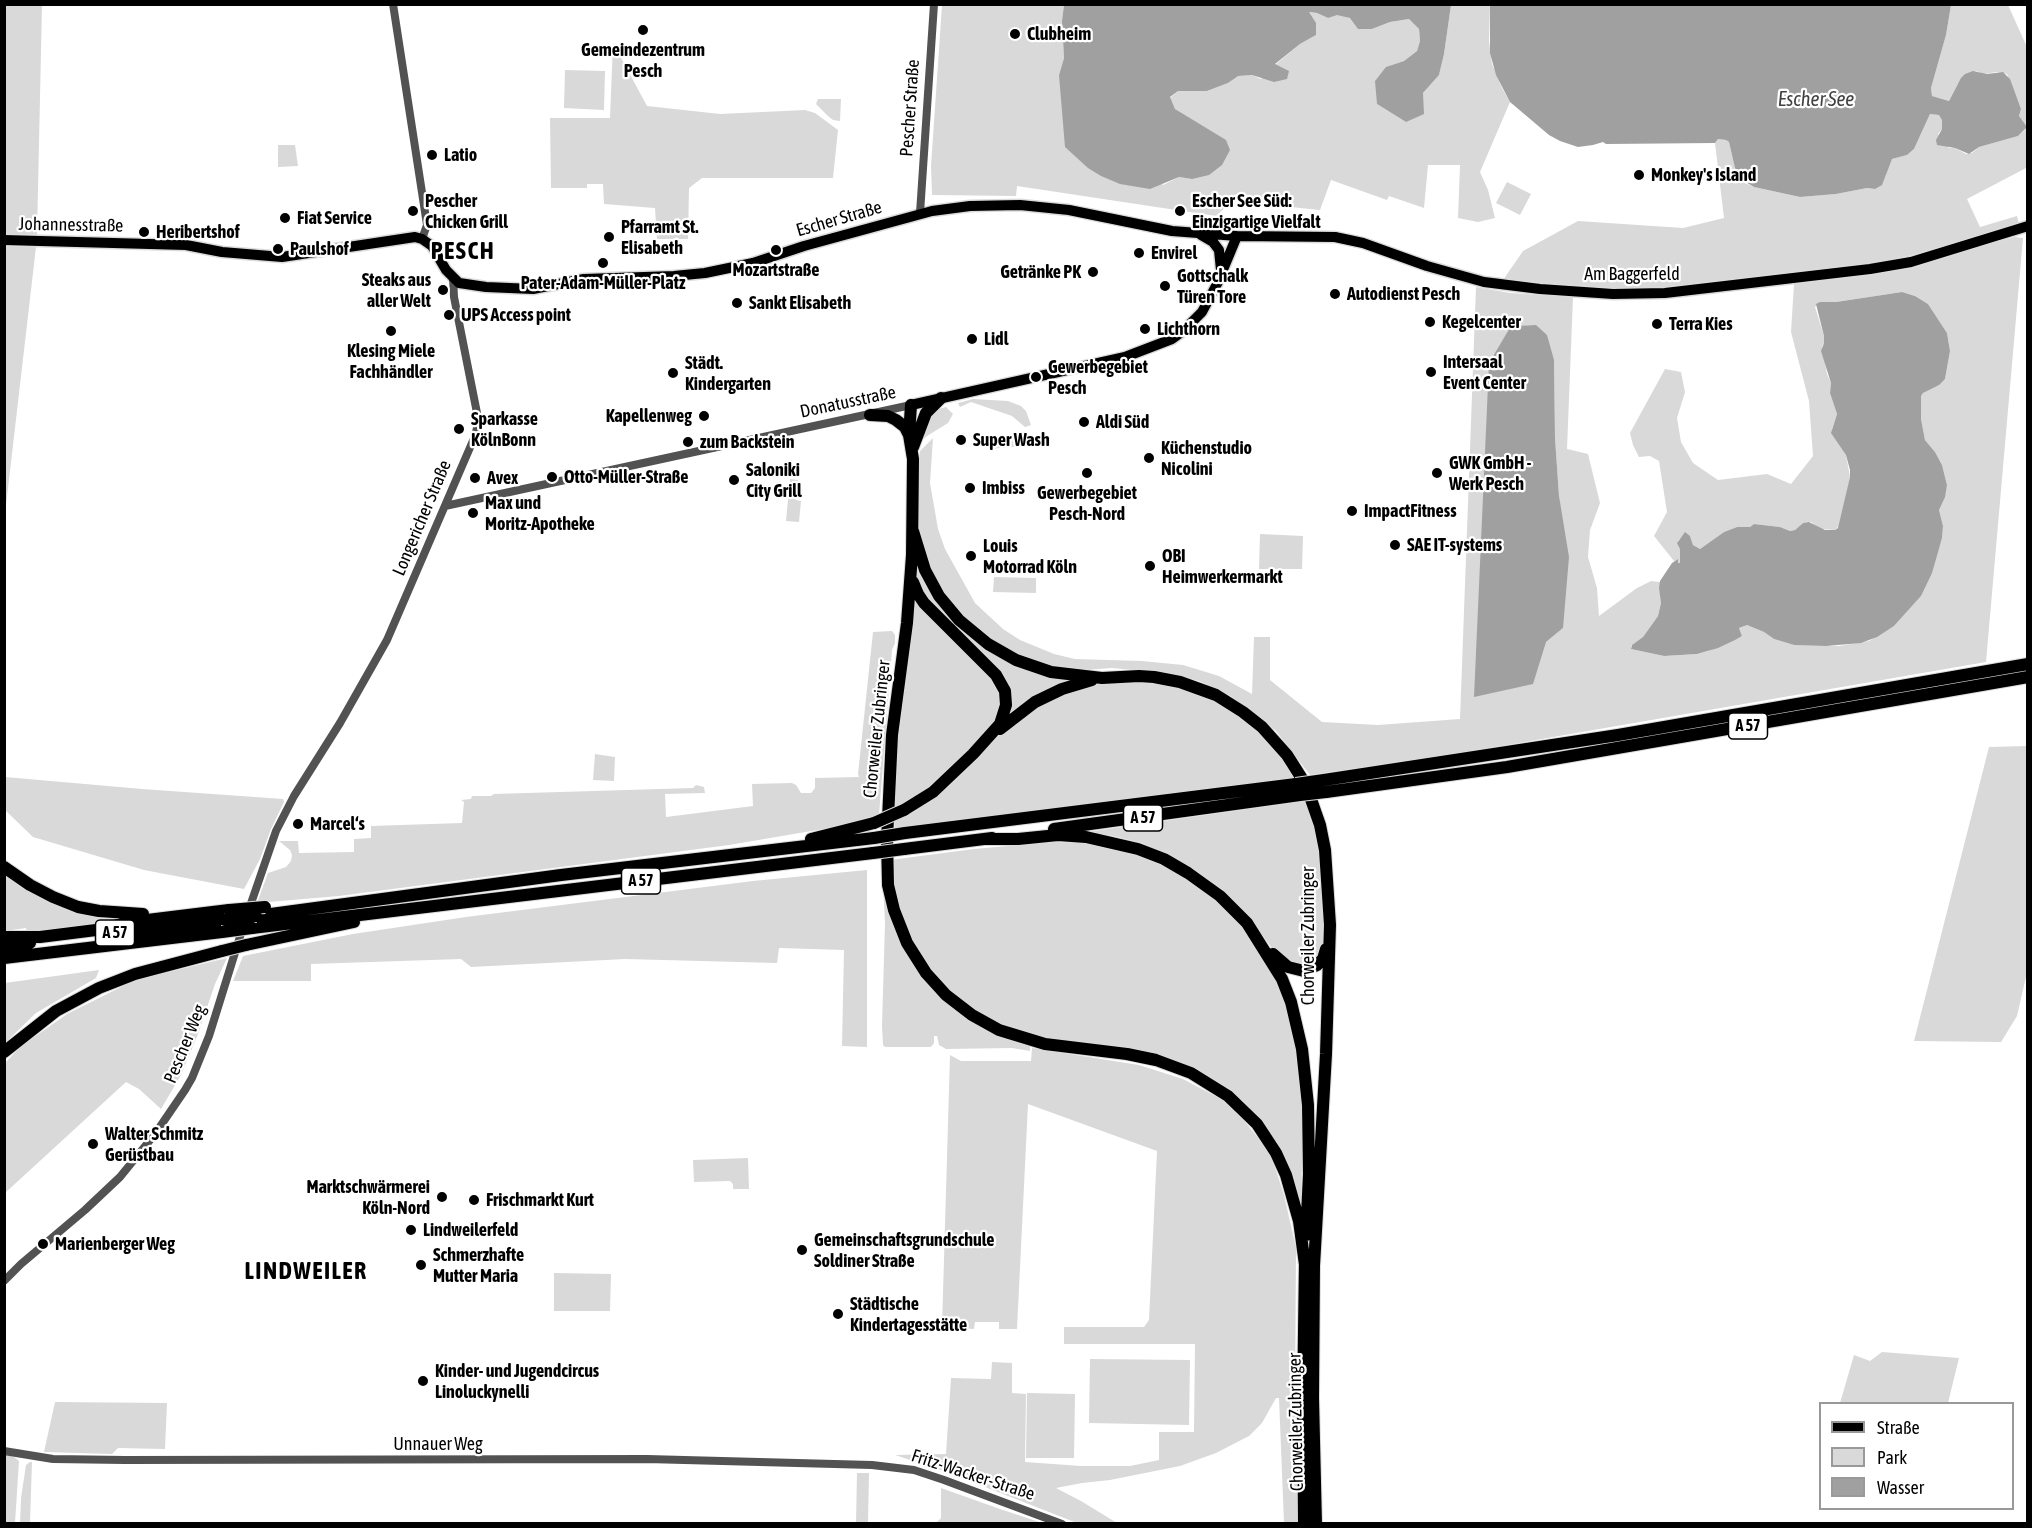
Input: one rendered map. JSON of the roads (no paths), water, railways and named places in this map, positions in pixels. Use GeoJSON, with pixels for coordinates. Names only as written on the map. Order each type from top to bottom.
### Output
{"type":"FeatureCollection","features":[{"type":"Feature","properties":{"kind":"highway"},"geometry":{"type":"LineString","coordinates":[[912,448],[926,413],[941,398]]}},
{"type":"Feature","properties":{"kind":"highway"},"geometry":{"type":"LineString","coordinates":[[911,405],[916,409],[917,415],[912,448]]}},
{"type":"Feature","properties":{"kind":"highway","name":"Chorweiler Zubringer"},"geometry":{"type":"LineString","coordinates":[[911,405],[909,435],[912,448],[911,575],[892,735],[887,849],[888,885],[894,910],[907,943],[926,973],[946,995],[972,1015],[999,1030],[1045,1044],[1127,1054],[1156,1060],[1191,1073],[1228,1096],[1257,1124],[1276,1153],[1286,1175],[1299,1221],[1305,1265]]}},
{"type":"Feature","properties":{"kind":"highway"},"geometry":{"type":"LineString","coordinates":[[870,415],[888,416],[896,420],[905,427],[909,435]]}},
{"type":"Feature","properties":{"kind":"highway","name":"Chorweiler Zubringer"},"geometry":{"type":"LineString","coordinates":[[913,531],[932,584],[954,614],[975,634],[1008,656],[1034,667],[1067,675],[1102,678],[1147,676],[1199,688],[1234,706],[1262,727],[1278,743],[1306,785],[1320,825],[1327,862],[1330,925],[1326,1054],[1314,1266],[1313,1398],[1316,1524]]}},
{"type":"Feature","properties":{"kind":"highway"},"geometry":{"type":"LineString","coordinates":[[911,575],[921,598],[990,669],[999,679],[1005,691],[1006,705],[1002,719],[973,754]]}},
{"type":"Feature","properties":{"kind":"highway","name":"A 57"},"geometry":{"type":"LineString","coordinates":[[4,947],[225,921],[254,922],[409,909],[985,838],[1325,786],[2028,664]]}},
{"type":"Feature","properties":{"kind":"highway","name":"A 57"},"geometry":{"type":"LineString","coordinates":[[1325,786],[1507,767],[2028,677]]}},
{"type":"Feature","properties":{"kind":"highway"},"geometry":{"type":"LineString","coordinates":[[743,854],[874,823],[904,810],[933,792],[1010,720],[1035,702],[1062,689],[1102,678]]}},
{"type":"Feature","properties":{"kind":"highway","name":"A 57"},"geometry":{"type":"LineString","coordinates":[[254,922],[332,906],[561,875],[905,833],[1298,790]]}},
{"type":"Feature","properties":{"kind":"highway"},"geometry":{"type":"LineString","coordinates":[[985,838],[1086,837],[1131,846],[1176,865],[1225,900],[1282,963],[1293,969],[1304,971],[1317,965],[1323,959],[1330,925]]}},
{"type":"Feature","properties":{"kind":"highway"},"geometry":{"type":"LineString","coordinates":[[4,867],[30,885],[78,907],[119,913],[187,915],[225,921],[265,907],[311,903],[332,906]]}},
{"type":"Feature","properties":{"kind":"highway"},"geometry":{"type":"LineString","coordinates":[[4,1052],[56,1011],[99,988],[135,974],[246,945],[409,909]]}},
{"type":"Feature","properties":{"kind":"highway"},"geometry":{"type":"LineString","coordinates":[[4,937],[40,937],[187,915]]}},
{"type":"Feature","properties":{"kind":"highway","name":"A 57"},"geometry":{"type":"LineString","coordinates":[[4,958],[60,952],[225,921]]}},
{"type":"Feature","properties":{"kind":"highway","name":"Chorweiler Zubringer"},"geometry":{"type":"LineString","coordinates":[[1258,938],[1285,986],[1299,1032],[1307,1083],[1309,1174],[1303,1401],[1304,1524]]}},
{"type":"Feature","properties":{"kind":"highway"},"geometry":{"type":"LineString","coordinates":[[4,965],[60,952]]}},
{"type":"Feature","properties":{"kind":"main road","name":"Escher Straße"},"geometry":{"type":"LineString","coordinates":[[453,278],[470,285],[534,289],[584,279],[699,274],[753,262],[920,213],[970,206],[1020,205],[1069,210],[1161,229],[1237,236]]}},
{"type":"Feature","properties":{"kind":"main road","name":"Am Baggerfeld"},"geometry":{"type":"LineString","coordinates":[[1237,236],[1335,237],[1363,243],[1450,274],[1491,283],[1572,291],[1644,294],[1793,279],[1911,262],[2028,226]]}},
{"type":"Feature","properties":{"kind":"main road"},"geometry":{"type":"LineString","coordinates":[[1197,233],[1213,242],[1219,250],[1221,273]]}},
{"type":"Feature","properties":{"kind":"main road","name":"Donatusstraße"},"geometry":{"type":"LineString","coordinates":[[911,405],[1125,357],[1172,339],[1183,332],[1202,312],[1237,236]]}},
{"type":"Feature","properties":{"kind":"main road","name":"Johannesstraße"},"geometry":{"type":"LineString","coordinates":[[4,240],[177,245],[222,252],[282,257],[408,237],[422,239]]}},
{"type":"Feature","properties":{"kind":"main road","name":"Longericher Straße"},"geometry":{"type":"LineString","coordinates":[[422,239],[432,246],[453,278]]}},
{"type":"Feature","properties":{"kind":"street"},"geometry":{"type":"LineString","coordinates":[[393,4],[427,225],[422,239]]}},
{"type":"Feature","properties":{"kind":"street","name":"Pescher Straße"},"geometry":{"type":"LineString","coordinates":[[920,213],[934,4]]}},
{"type":"Feature","properties":{"kind":"street","name":"Longericher Straße"},"geometry":{"type":"LineString","coordinates":[[294,796],[340,723],[387,640],[475,436],[478,424],[477,413],[454,297],[453,278]]}},
{"type":"Feature","properties":{"kind":"street","name":"Donatusstraße"},"geometry":{"type":"LineString","coordinates":[[446,506],[911,405]]}},
{"type":"Feature","properties":{"kind":"street","name":"Pescher Weg"},"geometry":{"type":"LineString","coordinates":[[4,1281],[120,1178],[156,1134],[185,1090],[208,1036],[276,831],[294,796]]}},
{"type":"Feature","properties":{"kind":"street","name":"Unnauer Weg"},"geometry":{"type":"LineString","coordinates":[[4,1451],[53,1459],[647,1459],[872,1465]]}},
{"type":"Feature","properties":{"kind":"street","name":"Fritz-Wacker-Straße"},"geometry":{"type":"LineString","coordinates":[[872,1465],[914,1470],[1062,1524]]}},
{"type":"Feature","properties":{"kind":"water"},"geometry":{"type":"Polygon","coordinates":[[[1064,4],[1451,5],[1439,75],[1423,93],[1424,114],[1406,122],[1377,104],[1375,81],[1386,67],[1404,61],[1417,51],[1420,41],[1419,29],[1409,19],[1390,22],[1372,29],[1358,29],[1350,18],[1337,15],[1328,18],[1309,12],[1316,23],[1316,35],[1300,44],[1275,64],[1289,71],[1287,79],[1274,82],[1252,75],[1238,76],[1228,83],[1207,91],[1178,91],[1170,97],[1175,109],[1226,140],[1230,150],[1222,165],[1209,175],[1192,179],[1179,177],[1150,189],[1120,184],[1101,176],[1088,168],[1065,147],[1059,75],[1064,58],[1062,21],[1064,4]]]}},
{"type":"Feature","properties":{"kind":"water","name":"Escher See"},"geometry":{"type":"Polygon","coordinates":[[[1490,5],[1951,5],[1946,35],[1931,88],[1932,96],[1949,101],[1961,78],[1973,71],[1987,74],[2003,72],[2010,79],[2021,109],[2019,116],[2027,127],[2018,136],[1979,147],[1969,154],[1955,148],[1937,145],[1936,140],[1942,129],[1942,120],[1939,115],[1930,114],[1914,149],[1907,155],[1892,159],[1882,185],[1875,189],[1867,188],[1836,194],[1800,197],[1754,187],[1737,177],[1729,142],[1726,140],[1718,139],[1715,143],[1606,144],[1603,142],[1578,147],[1549,135],[1510,102],[1496,75],[1490,53],[1490,5]]]}},
{"type":"Feature","properties":{"kind":"water"},"geometry":{"type":"Polygon","coordinates":[[[1902,292],[1915,296],[1928,304],[1947,333],[1950,351],[1945,379],[1921,396],[1921,419],[1925,440],[1942,465],[1947,485],[1939,510],[1943,526],[1942,538],[1932,573],[1921,596],[1894,626],[1877,637],[1861,643],[1826,646],[1794,645],[1774,639],[1747,625],[1739,628],[1742,636],[1718,648],[1697,654],[1664,656],[1631,649],[1658,616],[1661,603],[1660,581],[1672,563],[1678,559],[1680,563],[1680,549],[1677,543],[1685,532],[1690,536],[1693,545],[1700,549],[1724,532],[1737,527],[1750,527],[1754,524],[1780,527],[1790,531],[1809,522],[1825,530],[1838,528],[1850,470],[1846,455],[1831,433],[1837,414],[1830,393],[1831,383],[1821,351],[1824,336],[1816,304],[1902,292]]]}},
{"type":"Feature","properties":{"kind":"water"},"geometry":{"type":"Polygon","coordinates":[[[1536,325],[1547,335],[1554,360],[1555,438],[1559,496],[1569,557],[1563,628],[1546,642],[1533,684],[1474,697],[1489,363],[1511,326],[1536,325]]]}},
{"type":"Feature","properties":{"kind":"place","name":"Gemeindezentrum Pesch"},"geometry":{"type":"Point","coordinates":[643,30]}},
{"type":"Feature","properties":{"kind":"place","name":"Clubheim"},"geometry":{"type":"Point","coordinates":[1015,34]}},
{"type":"Feature","properties":{"kind":"place","name":"Latio"},"geometry":{"type":"Point","coordinates":[432,155]}},
{"type":"Feature","properties":{"kind":"place","name":"Monkey's Island"},"geometry":{"type":"Point","coordinates":[1639,175]}},
{"type":"Feature","properties":{"kind":"place","name":"Pescher Chicken Grill"},"geometry":{"type":"Point","coordinates":[413,211]}},
{"type":"Feature","properties":{"kind":"place","name":"Escher See Süd: Einzigartige Vielfalt"},"geometry":{"type":"Point","coordinates":[1180,211]}},
{"type":"Feature","properties":{"kind":"place","name":"Fiat Service"},"geometry":{"type":"Point","coordinates":[285,218]}},
{"type":"Feature","properties":{"kind":"place","name":"Heribertshof"},"geometry":{"type":"Point","coordinates":[144,232]}},
{"type":"Feature","properties":{"kind":"place","name":"Pfarramt St. Elisabeth"},"geometry":{"type":"Point","coordinates":[609,237]}},
{"type":"Feature","properties":{"kind":"place","name":"Paulshof"},"geometry":{"type":"Point","coordinates":[278,249]}},
{"type":"Feature","properties":{"kind":"place","name":"Mozartstraße"},"geometry":{"type":"Point","coordinates":[776,250]}},
{"type":"Feature","properties":{"kind":"place","name":"Envirel"},"geometry":{"type":"Point","coordinates":[1139,253]}},
{"type":"Feature","properties":{"kind":"place","name":"Pater-Adam-Müller-Platz"},"geometry":{"type":"Point","coordinates":[603,263]}},
{"type":"Feature","properties":{"kind":"place","name":"Getränke PK"},"geometry":{"type":"Point","coordinates":[1093,272]}},
{"type":"Feature","properties":{"kind":"place","name":"Gottschalk Türen Tore"},"geometry":{"type":"Point","coordinates":[1165,286]}},
{"type":"Feature","properties":{"kind":"place","name":"Steaks aus aller Welt"},"geometry":{"type":"Point","coordinates":[443,290]}},
{"type":"Feature","properties":{"kind":"place","name":"Autodienst Pesch"},"geometry":{"type":"Point","coordinates":[1335,294]}},
{"type":"Feature","properties":{"kind":"place","name":"Sankt Elisabeth"},"geometry":{"type":"Point","coordinates":[737,303]}},
{"type":"Feature","properties":{"kind":"place","name":"UPS Access point"},"geometry":{"type":"Point","coordinates":[449,315]}},
{"type":"Feature","properties":{"kind":"place","name":"Kegelcenter"},"geometry":{"type":"Point","coordinates":[1430,322]}},
{"type":"Feature","properties":{"kind":"place","name":"Terra Kies"},"geometry":{"type":"Point","coordinates":[1657,324]}},
{"type":"Feature","properties":{"kind":"place","name":"Lichthorn"},"geometry":{"type":"Point","coordinates":[1145,329]}},
{"type":"Feature","properties":{"kind":"place","name":"Klesing Miele Fachhändler"},"geometry":{"type":"Point","coordinates":[391,331]}},
{"type":"Feature","properties":{"kind":"place","name":"Lidl"},"geometry":{"type":"Point","coordinates":[972,339]}},
{"type":"Feature","properties":{"kind":"place","name":"Intersaal Event Center"},"geometry":{"type":"Point","coordinates":[1431,372]}},
{"type":"Feature","properties":{"kind":"place","name":"Städt. Kindergarten"},"geometry":{"type":"Point","coordinates":[673,373]}},
{"type":"Feature","properties":{"kind":"place","name":"Gewerbegebiet Pesch"},"geometry":{"type":"Point","coordinates":[1036,377]}},
{"type":"Feature","properties":{"kind":"place","name":"Kapellenweg"},"geometry":{"type":"Point","coordinates":[704,416]}},
{"type":"Feature","properties":{"kind":"place","name":"Aldi Süd"},"geometry":{"type":"Point","coordinates":[1084,422]}},
{"type":"Feature","properties":{"kind":"place","name":"Sparkasse KölnBonn"},"geometry":{"type":"Point","coordinates":[459,429]}},
{"type":"Feature","properties":{"kind":"place","name":"Super Wash"},"geometry":{"type":"Point","coordinates":[961,440]}},
{"type":"Feature","properties":{"kind":"place","name":"zum Backstein"},"geometry":{"type":"Point","coordinates":[688,442]}},
{"type":"Feature","properties":{"kind":"place","name":"Küchenstudio Nicolini"},"geometry":{"type":"Point","coordinates":[1149,458]}},
{"type":"Feature","properties":{"kind":"place","name":"Gewerbegebiet Pesch-Nord"},"geometry":{"type":"Point","coordinates":[1087,473]}},
{"type":"Feature","properties":{"kind":"place","name":"GWK GmbH - Werk Pesch"},"geometry":{"type":"Point","coordinates":[1437,473]}},
{"type":"Feature","properties":{"kind":"place","name":"Otto-Müller-Straße"},"geometry":{"type":"Point","coordinates":[552,477]}},
{"type":"Feature","properties":{"kind":"place","name":"Avex"},"geometry":{"type":"Point","coordinates":[475,478]}},
{"type":"Feature","properties":{"kind":"place","name":"Saloniki City Grill"},"geometry":{"type":"Point","coordinates":[734,480]}},
{"type":"Feature","properties":{"kind":"place","name":"Imbiss"},"geometry":{"type":"Point","coordinates":[970,488]}},
{"type":"Feature","properties":{"kind":"place","name":"ImpactFitness"},"geometry":{"type":"Point","coordinates":[1352,511]}},
{"type":"Feature","properties":{"kind":"place","name":"Max und Moritz-Apotheke"},"geometry":{"type":"Point","coordinates":[473,513]}},
{"type":"Feature","properties":{"kind":"place","name":"SAE IT-systems"},"geometry":{"type":"Point","coordinates":[1395,545]}},
{"type":"Feature","properties":{"kind":"place","name":"Louis Motorrad Köln"},"geometry":{"type":"Point","coordinates":[971,556]}},
{"type":"Feature","properties":{"kind":"place","name":"OBI Heimwerkermarkt"},"geometry":{"type":"Point","coordinates":[1150,566]}},
{"type":"Feature","properties":{"kind":"place","name":"Marcel‘s"},"geometry":{"type":"Point","coordinates":[298,824]}},
{"type":"Feature","properties":{"kind":"place","name":"Walter Schmitz Gerüstbau"},"geometry":{"type":"Point","coordinates":[93,1144]}},
{"type":"Feature","properties":{"kind":"place","name":"Marktschwärmerei Köln-Nord"},"geometry":{"type":"Point","coordinates":[442,1197]}},
{"type":"Feature","properties":{"kind":"place","name":"Frischmarkt Kurt"},"geometry":{"type":"Point","coordinates":[474,1200]}},
{"type":"Feature","properties":{"kind":"place","name":"Lindweilerfeld"},"geometry":{"type":"Point","coordinates":[411,1230]}},
{"type":"Feature","properties":{"kind":"place","name":"Marienberger Weg"},"geometry":{"type":"Point","coordinates":[43,1244]}},
{"type":"Feature","properties":{"kind":"place","name":"Gemeinschaftsgrundschule Soldiner Straße"},"geometry":{"type":"Point","coordinates":[802,1250]}},
{"type":"Feature","properties":{"kind":"place","name":"Schmerzhafte Mutter Maria"},"geometry":{"type":"Point","coordinates":[421,1265]}},
{"type":"Feature","properties":{"kind":"place","name":"Städtische Kindertagesstätte"},"geometry":{"type":"Point","coordinates":[838,1314]}},
{"type":"Feature","properties":{"kind":"place","name":"Kinder- und Jugendcircus Linoluckynelli"},"geometry":{"type":"Point","coordinates":[423,1381]}},
{"type":"Feature","properties":{"kind":"district","name":"PESCH"},"geometry":{"type":"Point","coordinates":[463,251]}},
{"type":"Feature","properties":{"kind":"district","name":"LINDWEILER"},"geometry":{"type":"Point","coordinates":[306,1271]}}]}
